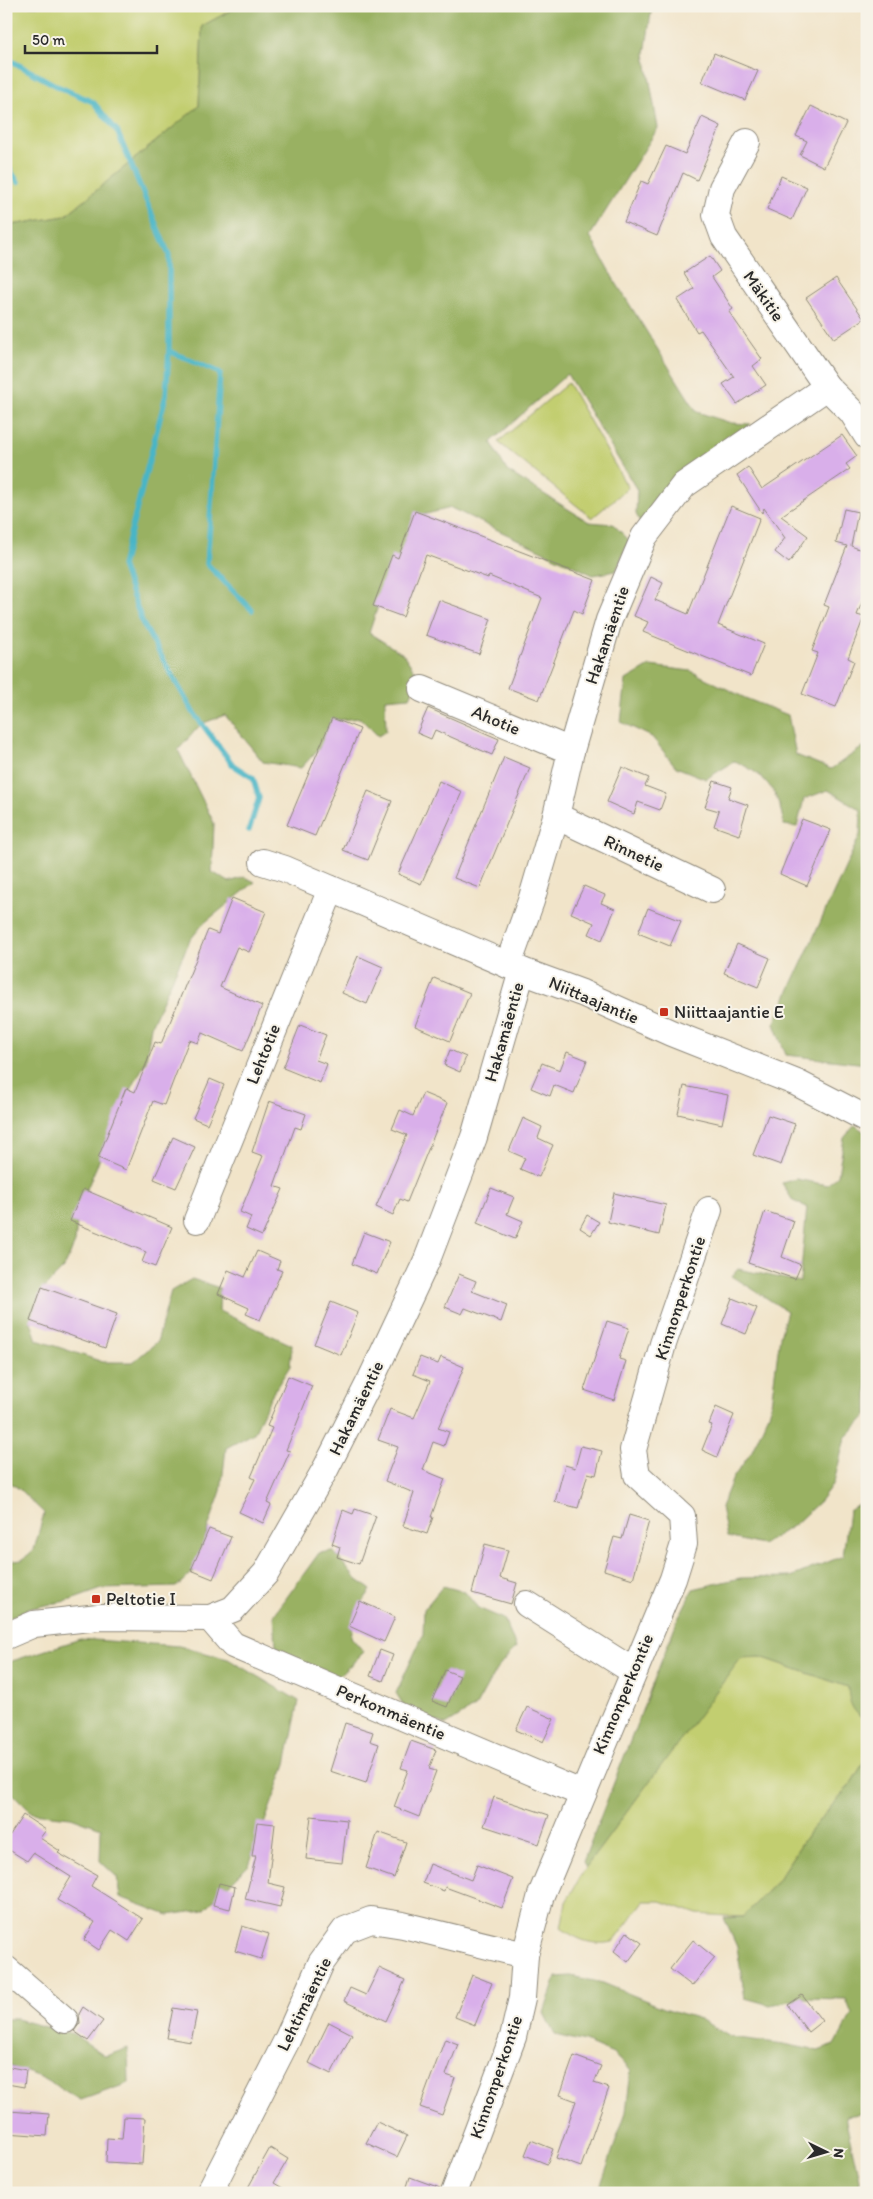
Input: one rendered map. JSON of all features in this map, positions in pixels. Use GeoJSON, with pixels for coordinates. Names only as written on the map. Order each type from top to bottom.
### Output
{"type":"FeatureCollection","features":[{"type":"Feature","properties":{"kind":"street","name":"Mäkitie"},"geometry":{"type":"LineString","coordinates":[[747,142],[722,188],[716,215],[724,237],[827,387],[852,412],[867,436]]}},
{"type":"Feature","properties":{"kind":"street","name":"Hakamäentie"},"geometry":{"type":"LineString","coordinates":[[6,1636],[34,1624],[100,1617],[210,1618],[233,1609],[266,1573],[326,1468],[371,1379],[427,1260],[474,1137],[531,901],[556,816],[571,751],[610,620],[644,537],[684,485],[827,387]]}},
{"type":"Feature","properties":{"kind":"street","name":"Ahotie"},"geometry":{"type":"LineString","coordinates":[[422,689],[571,751]]}},
{"type":"Feature","properties":{"kind":"street","name":"Rinnetie"},"geometry":{"type":"LineString","coordinates":[[556,816],[712,890]]}},
{"type":"Feature","properties":{"kind":"street","name":"Niittaajantie"},"geometry":{"type":"LineString","coordinates":[[263,862],[332,888],[515,968],[582,992],[671,1033],[797,1083],[867,1119]]}},
{"type":"Feature","properties":{"kind":"street","name":"Lehtotie"},"geometry":{"type":"LineString","coordinates":[[197,1220],[332,888]]}},
{"type":"Feature","properties":{"kind":"street","name":"Kinnonperkontie"},"geometry":{"type":"LineString","coordinates":[[454,2193],[513,2037],[522,1998],[525,1955],[541,1895],[581,1793],[673,1579],[684,1544],[682,1516],[637,1476],[634,1450],[663,1344],[709,1210]]}},
{"type":"Feature","properties":{"kind":"street"},"geometry":{"type":"LineString","coordinates":[[527,1604],[632,1671]]}},
{"type":"Feature","properties":{"kind":"street","name":"Perkonmäentie"},"geometry":{"type":"LineString","coordinates":[[210,1618],[233,1645],[581,1793]]}},
{"type":"Feature","properties":{"kind":"street","name":"Lehtimäentie"},"geometry":{"type":"LineString","coordinates":[[209,2193],[287,2040],[321,1963],[345,1930],[371,1920],[402,1925],[525,1955]]}},
{"type":"Feature","properties":{"kind":"street"},"geometry":{"type":"LineString","coordinates":[[6,1969],[65,2020]]}},
{"type":"Feature","properties":{"kind":"green space"},"geometry":{"type":"Polygon","coordinates":[[[6,6],[239,6],[202,26],[199,106],[65,216],[6,226],[6,6]]]}},
{"type":"Feature","properties":{"kind":"green space"},"geometry":{"type":"Polygon","coordinates":[[[239,6],[652,6],[645,54],[658,128],[590,236],[613,278],[697,412],[731,423],[751,424],[641,524],[636,514],[637,490],[567,374],[491,442],[507,471],[589,522],[613,524],[629,540],[616,571],[593,575],[451,508],[414,517],[407,548],[388,576],[369,633],[403,654],[419,677],[410,697],[385,699],[386,731],[378,736],[360,718],[339,720],[324,743],[301,768],[263,762],[225,715],[201,724],[178,750],[214,823],[212,872],[229,882],[245,877],[255,882],[203,924],[190,940],[151,1026],[146,1061],[121,1109],[78,1210],[75,1243],[64,1268],[45,1287],[31,1322],[37,1340],[103,1362],[133,1362],[157,1342],[171,1291],[192,1279],[220,1288],[219,1311],[292,1345],[290,1366],[271,1396],[254,1433],[226,1448],[221,1491],[208,1528],[198,1568],[176,1587],[102,1589],[71,1600],[27,1609],[6,1620],[6,1562],[22,1560],[34,1550],[44,1513],[18,1488],[6,1480],[6,226],[65,216],[199,106],[202,26],[239,6]]]}},
{"type":"Feature","properties":{"kind":"green space"},"geometry":{"type":"Polygon","coordinates":[[[568,383],[628,488],[592,518],[498,442],[568,383]]]}},
{"type":"Feature","properties":{"kind":"green space"},"geometry":{"type":"Polygon","coordinates":[[[650,666],[691,671],[745,698],[788,715],[796,755],[831,769],[863,747],[867,748],[867,1064],[786,1055],[774,1024],[860,835],[861,810],[828,790],[804,799],[797,827],[784,825],[778,802],[769,786],[755,772],[735,761],[706,779],[676,767],[652,737],[621,722],[626,680],[650,666]]]}},
{"type":"Feature","properties":{"kind":"green space"},"geometry":{"type":"Polygon","coordinates":[[[855,1125],[867,1134],[867,1415],[845,1438],[834,1482],[820,1501],[794,1525],[762,1545],[727,1537],[721,1507],[733,1478],[752,1451],[770,1411],[780,1336],[787,1311],[732,1276],[738,1269],[800,1282],[807,1207],[793,1201],[782,1183],[796,1179],[827,1185],[838,1175],[844,1138],[855,1125]]]}},
{"type":"Feature","properties":{"kind":"green space"},"geometry":{"type":"Polygon","coordinates":[[[867,1499],[867,1721],[852,1707],[848,1687],[761,1657],[741,1658],[586,1867],[583,1862],[677,1621],[693,1589],[740,1578],[791,1577],[843,1556],[849,1511],[867,1499]]]}},
{"type":"Feature","properties":{"kind":"green space"},"geometry":{"type":"Polygon","coordinates":[[[333,1551],[355,1578],[371,1590],[355,1612],[351,1637],[364,1652],[338,1677],[302,1663],[276,1646],[274,1615],[319,1553],[333,1551]]]}},
{"type":"Feature","properties":{"kind":"green space"},"geometry":{"type":"Polygon","coordinates":[[[443,1586],[465,1592],[478,1608],[504,1619],[516,1647],[496,1670],[476,1706],[446,1725],[406,1709],[396,1693],[423,1635],[424,1609],[443,1586]]]}},
{"type":"Feature","properties":{"kind":"green space"},"geometry":{"type":"Polygon","coordinates":[[[80,1639],[179,1646],[228,1659],[299,1701],[286,1764],[249,1865],[204,1910],[168,1915],[120,1897],[117,1877],[100,1861],[101,1828],[71,1817],[32,1813],[6,1787],[6,1663],[80,1639]]]}},
{"type":"Feature","properties":{"kind":"green space"},"geometry":{"type":"Polygon","coordinates":[[[741,1657],[761,1657],[848,1687],[859,1716],[867,1721],[867,1757],[850,1785],[810,1831],[776,1882],[743,1917],[697,1914],[661,1901],[644,1901],[613,1942],[598,1943],[586,1941],[567,1932],[561,1928],[566,1902],[586,1867],[741,1657]]]}},
{"type":"Feature","properties":{"kind":"green space"},"geometry":{"type":"Polygon","coordinates":[[[867,1757],[867,2113],[845,2116],[861,2189],[865,2193],[598,2193],[626,2112],[631,2071],[613,2054],[585,2042],[555,2035],[544,2013],[556,1977],[571,1976],[603,1983],[664,2008],[700,2019],[730,2037],[784,2044],[818,2051],[835,2045],[852,2014],[846,1999],[804,1998],[770,2005],[745,1998],[737,1947],[724,1918],[743,1917],[776,1882],[810,1831],[850,1785],[867,1757]]]}},
{"type":"Feature","properties":{"kind":"green space"},"geometry":{"type":"Polygon","coordinates":[[[6,2019],[16,2019],[73,2034],[106,2056],[128,2048],[129,2083],[81,2100],[41,2077],[6,2065],[6,2019]]]}},
{"type":"Feature","properties":{"kind":"building"},"geometry":{"type":"Polygon","coordinates":[[[714,53],[758,71],[745,100],[702,82],[714,53]]]}},
{"type":"Feature","properties":{"kind":"building"},"geometry":{"type":"Polygon","coordinates":[[[811,106],[846,123],[824,167],[800,155],[807,141],[796,136],[811,106]]]}},
{"type":"Feature","properties":{"kind":"building"},"geometry":{"type":"Polygon","coordinates":[[[702,117],[721,126],[697,180],[683,173],[657,236],[624,222],[641,181],[648,184],[666,146],[685,154],[702,117]]]}},
{"type":"Feature","properties":{"kind":"building"},"geometry":{"type":"Polygon","coordinates":[[[781,176],[807,187],[792,220],[767,209],[781,176]]]}},
{"type":"Feature","properties":{"kind":"building"},"geometry":{"type":"Polygon","coordinates":[[[710,256],[720,271],[712,277],[733,309],[729,312],[762,359],[753,366],[766,385],[737,404],[723,384],[734,377],[701,330],[697,332],[677,300],[694,289],[684,273],[710,256]]]}},
{"type":"Feature","properties":{"kind":"building"},"geometry":{"type":"Polygon","coordinates":[[[836,278],[864,319],[834,339],[806,298],[836,278]]]}},
{"type":"Feature","properties":{"kind":"building"},"geometry":{"type":"Polygon","coordinates":[[[842,435],[857,456],[846,464],[850,469],[781,516],[808,536],[789,563],[775,552],[785,538],[764,508],[762,513],[737,475],[748,467],[762,489],[842,435]]]}},
{"type":"Feature","properties":{"kind":"building"},"geometry":{"type":"Polygon","coordinates":[[[731,506],[760,518],[718,625],[764,644],[751,676],[643,632],[648,622],[634,616],[651,577],[663,583],[655,600],[688,614],[731,506]]]}},
{"type":"Feature","properties":{"kind":"building"},"geometry":{"type":"Polygon","coordinates":[[[844,509],[858,512],[851,546],[867,552],[867,590],[857,615],[864,617],[848,658],[854,661],[836,707],[802,694],[818,653],[812,651],[829,607],[824,605],[847,546],[836,543],[844,509]]]}},
{"type":"Feature","properties":{"kind":"building"},"geometry":{"type":"Polygon","coordinates":[[[415,511],[595,580],[582,614],[574,610],[539,700],[508,688],[542,598],[489,576],[488,578],[426,555],[403,617],[373,606],[392,555],[398,558],[415,511]]]}},
{"type":"Feature","properties":{"kind":"building"},"geometry":{"type":"Polygon","coordinates":[[[439,600],[491,619],[479,654],[426,635],[439,600]]]}},
{"type":"Feature","properties":{"kind":"building"},"geometry":{"type":"Polygon","coordinates":[[[428,708],[499,739],[492,755],[435,730],[431,739],[417,733],[428,708]]]}},
{"type":"Feature","properties":{"kind":"building"},"geometry":{"type":"Polygon","coordinates":[[[332,718],[360,729],[315,836],[287,825],[332,718]]]}},
{"type":"Feature","properties":{"kind":"building"},"geometry":{"type":"Polygon","coordinates":[[[504,757],[530,768],[480,888],[454,878],[504,757]]]}},
{"type":"Feature","properties":{"kind":"building"},"geometry":{"type":"Polygon","coordinates":[[[622,767],[649,778],[645,786],[666,794],[660,810],[638,802],[634,814],[607,802],[622,767]]]}},
{"type":"Feature","properties":{"kind":"building"},"geometry":{"type":"Polygon","coordinates":[[[439,781],[462,792],[421,884],[398,874],[439,781]]]}},
{"type":"Feature","properties":{"kind":"building"},"geometry":{"type":"Polygon","coordinates":[[[714,781],[732,787],[728,798],[748,805],[739,835],[714,826],[719,811],[705,807],[714,781]]]}},
{"type":"Feature","properties":{"kind":"building"},"geometry":{"type":"Polygon","coordinates":[[[368,791],[392,801],[368,860],[343,850],[368,791]]]}},
{"type":"Feature","properties":{"kind":"building"},"geometry":{"type":"Polygon","coordinates":[[[802,819],[831,830],[807,886],[780,874],[802,819]]]}},
{"type":"Feature","properties":{"kind":"building"},"geometry":{"type":"Polygon","coordinates":[[[584,886],[605,895],[601,903],[615,909],[602,940],[589,934],[594,923],[571,913],[584,886]]]}},
{"type":"Feature","properties":{"kind":"building"},"geometry":{"type":"Polygon","coordinates":[[[232,898],[266,912],[249,952],[237,947],[220,987],[262,1006],[243,1051],[202,1033],[198,1043],[189,1040],[164,1105],[153,1101],[126,1170],[98,1158],[126,1088],[135,1092],[155,1042],[161,1044],[208,930],[218,934],[232,898]]]}},
{"type":"Feature","properties":{"kind":"building"},"geometry":{"type":"Polygon","coordinates":[[[648,908],[681,921],[670,946],[638,933],[648,908]]]}},
{"type":"Feature","properties":{"kind":"building"},"geometry":{"type":"Polygon","coordinates":[[[737,944],[770,958],[758,987],[724,973],[737,944]]]}},
{"type":"Feature","properties":{"kind":"building"},"geometry":{"type":"Polygon","coordinates":[[[358,956],[383,967],[367,1004],[342,993],[358,956]]]}},
{"type":"Feature","properties":{"kind":"building"},"geometry":{"type":"Polygon","coordinates":[[[434,978],[470,993],[450,1041],[415,1026],[434,978]]]}},
{"type":"Feature","properties":{"kind":"building"},"geometry":{"type":"Polygon","coordinates":[[[300,1025],[326,1035],[316,1060],[327,1064],[320,1083],[283,1068],[300,1025]]]}},
{"type":"Feature","properties":{"kind":"building"},"geometry":{"type":"Polygon","coordinates":[[[450,1050],[466,1057],[460,1072],[444,1065],[450,1050]]]}},
{"type":"Feature","properties":{"kind":"building"},"geometry":{"type":"Polygon","coordinates":[[[567,1052],[587,1060],[574,1093],[554,1085],[550,1096],[531,1088],[542,1063],[560,1070],[567,1052]]]}},
{"type":"Feature","properties":{"kind":"building"},"geometry":{"type":"Polygon","coordinates":[[[210,1079],[224,1085],[207,1124],[193,1118],[210,1079]]]}},
{"type":"Feature","properties":{"kind":"building"},"geometry":{"type":"Polygon","coordinates":[[[684,1086],[728,1095],[722,1124],[678,1114],[684,1086]]]}},
{"type":"Feature","properties":{"kind":"building"},"geometry":{"type":"Polygon","coordinates":[[[423,1093],[447,1103],[407,1202],[400,1199],[393,1215],[376,1207],[407,1135],[392,1129],[400,1110],[413,1116],[423,1093]]]}},
{"type":"Feature","properties":{"kind":"building"},"geometry":{"type":"Polygon","coordinates":[[[269,1101],[306,1114],[301,1129],[295,1127],[274,1186],[283,1189],[262,1236],[246,1229],[251,1217],[240,1212],[263,1156],[252,1152],[269,1101]]]}},
{"type":"Feature","properties":{"kind":"building"},"geometry":{"type":"Polygon","coordinates":[[[768,1115],[795,1124],[781,1165],[753,1155],[768,1115]]]}},
{"type":"Feature","properties":{"kind":"building"},"geometry":{"type":"Polygon","coordinates":[[[523,1118],[542,1127],[538,1138],[553,1145],[539,1177],[520,1169],[525,1158],[509,1151],[523,1118]]]}},
{"type":"Feature","properties":{"kind":"building"},"geometry":{"type":"Polygon","coordinates":[[[173,1137],[195,1147],[176,1188],[154,1179],[173,1137]]]}},
{"type":"Feature","properties":{"kind":"building"},"geometry":{"type":"Polygon","coordinates":[[[491,1188],[514,1197],[507,1214],[523,1221],[515,1239],[477,1223],[491,1188]]]}},
{"type":"Feature","properties":{"kind":"building"},"geometry":{"type":"Polygon","coordinates":[[[83,1189],[172,1227],[155,1267],[142,1262],[146,1252],[70,1221],[83,1189]]]}},
{"type":"Feature","properties":{"kind":"building"},"geometry":{"type":"Polygon","coordinates":[[[614,1193],[666,1205],[659,1235],[608,1222],[614,1193]]]}},
{"type":"Feature","properties":{"kind":"building"},"geometry":{"type":"Polygon","coordinates":[[[765,1211],[794,1221],[782,1257],[801,1265],[795,1279],[748,1263],[765,1211]]]}},
{"type":"Feature","properties":{"kind":"building"},"geometry":{"type":"Polygon","coordinates":[[[587,1215],[599,1222],[591,1235],[580,1228],[587,1215]]]}},
{"type":"Feature","properties":{"kind":"building"},"geometry":{"type":"Polygon","coordinates":[[[364,1232],[390,1242],[377,1274],[352,1264],[364,1232]]]}},
{"type":"Feature","properties":{"kind":"building"},"geometry":{"type":"Polygon","coordinates":[[[257,1251],[280,1261],[277,1269],[282,1271],[260,1320],[246,1314],[249,1308],[218,1294],[228,1270],[245,1277],[257,1251]]]}},
{"type":"Feature","properties":{"kind":"building"},"geometry":{"type":"Polygon","coordinates":[[[459,1274],[476,1281],[472,1291],[507,1305],[501,1322],[465,1308],[462,1314],[445,1307],[459,1274]]]}},
{"type":"Feature","properties":{"kind":"building"},"geometry":{"type":"Polygon","coordinates":[[[42,1287],[117,1314],[105,1348],[30,1321],[42,1287]]]}},
{"type":"Feature","properties":{"kind":"building"},"geometry":{"type":"Polygon","coordinates":[[[732,1298],[757,1308],[746,1334],[722,1324],[732,1298]]]}},
{"type":"Feature","properties":{"kind":"building"},"geometry":{"type":"Polygon","coordinates":[[[331,1302],[358,1313],[341,1355],[314,1344],[331,1302]]]}},
{"type":"Feature","properties":{"kind":"building"},"geometry":{"type":"Polygon","coordinates":[[[607,1321],[629,1328],[619,1359],[626,1361],[614,1400],[584,1390],[607,1321]]]}},
{"type":"Feature","properties":{"kind":"building"},"geometry":{"type":"Polygon","coordinates":[[[420,1357],[438,1364],[441,1357],[464,1367],[438,1428],[449,1432],[444,1446],[433,1442],[423,1470],[445,1479],[427,1534],[403,1526],[414,1493],[385,1481],[398,1447],[378,1440],[390,1409],[414,1418],[430,1381],[413,1374],[420,1357]]]}},
{"type":"Feature","properties":{"kind":"building"},"geometry":{"type":"Polygon","coordinates":[[[288,1376],[312,1386],[286,1450],[290,1451],[267,1503],[271,1505],[263,1523],[239,1512],[255,1479],[251,1477],[272,1428],[267,1426],[288,1376]]]}},
{"type":"Feature","properties":{"kind":"building"},"geometry":{"type":"Polygon","coordinates":[[[716,1407],[734,1415],[717,1457],[702,1450],[712,1425],[709,1424],[716,1407]]]}},
{"type":"Feature","properties":{"kind":"building"},"geometry":{"type":"Polygon","coordinates":[[[581,1446],[602,1451],[596,1475],[588,1473],[578,1508],[555,1502],[565,1465],[575,1468],[581,1446]]]}},
{"type":"Feature","properties":{"kind":"building"},"geometry":{"type":"Polygon","coordinates":[[[355,1509],[376,1516],[359,1564],[337,1557],[340,1547],[332,1544],[343,1510],[353,1514],[355,1509]]]}},
{"type":"Feature","properties":{"kind":"building"},"geometry":{"type":"Polygon","coordinates":[[[629,1515],[649,1521],[633,1579],[604,1570],[614,1537],[622,1539],[629,1515]]]}},
{"type":"Feature","properties":{"kind":"building"},"geometry":{"type":"Polygon","coordinates":[[[209,1529],[231,1537],[213,1579],[191,1570],[209,1529]]]}},
{"type":"Feature","properties":{"kind":"building"},"geometry":{"type":"Polygon","coordinates":[[[485,1544],[508,1550],[500,1578],[517,1583],[511,1604],[472,1593],[485,1544]]]}},
{"type":"Feature","properties":{"kind":"building"},"geometry":{"type":"Polygon","coordinates":[[[360,1601],[395,1617],[384,1642],[349,1626],[360,1601]]]}},
{"type":"Feature","properties":{"kind":"building"},"geometry":{"type":"Polygon","coordinates":[[[380,1650],[393,1655],[383,1681],[370,1676],[380,1650]]]}},
{"type":"Feature","properties":{"kind":"building"},"geometry":{"type":"Polygon","coordinates":[[[445,1670],[460,1676],[447,1707],[432,1701],[445,1670]]]}},
{"type":"Feature","properties":{"kind":"building"},"geometry":{"type":"Polygon","coordinates":[[[527,1707],[554,1719],[543,1742],[516,1730],[527,1707]]]}},
{"type":"Feature","properties":{"kind":"building"},"geometry":{"type":"Polygon","coordinates":[[[345,1723],[373,1732],[370,1741],[379,1744],[366,1783],[330,1771],[345,1723]]]}},
{"type":"Feature","properties":{"kind":"building"},"geometry":{"type":"Polygon","coordinates":[[[411,1741],[436,1750],[429,1769],[436,1771],[419,1817],[394,1807],[408,1770],[401,1768],[411,1741]]]}},
{"type":"Feature","properties":{"kind":"building"},"geometry":{"type":"Polygon","coordinates":[[[494,1797],[549,1815],[539,1844],[484,1826],[494,1797]]]}},
{"type":"Feature","properties":{"kind":"building"},"geometry":{"type":"Polygon","coordinates":[[[23,1815],[46,1830],[40,1838],[60,1851],[58,1853],[97,1875],[91,1886],[143,1919],[129,1941],[112,1930],[99,1950],[84,1940],[95,1922],[57,1900],[71,1877],[33,1853],[27,1861],[6,1848],[6,1841],[23,1815]]]}},
{"type":"Feature","properties":{"kind":"building"},"geometry":{"type":"Polygon","coordinates":[[[311,1816],[347,1820],[342,1863],[306,1859],[311,1816]]]}},
{"type":"Feature","properties":{"kind":"building"},"geometry":{"type":"Polygon","coordinates":[[[257,1822],[275,1824],[268,1883],[285,1887],[280,1907],[245,1899],[256,1856],[252,1856],[257,1822]]]}},
{"type":"Feature","properties":{"kind":"building"},"geometry":{"type":"Polygon","coordinates":[[[378,1832],[406,1842],[394,1878],[366,1868],[378,1832]]]}},
{"type":"Feature","properties":{"kind":"building"},"geometry":{"type":"Polygon","coordinates":[[[430,1864],[471,1880],[477,1865],[513,1879],[502,1908],[445,1887],[444,1891],[423,1883],[430,1864]]]}},
{"type":"Feature","properties":{"kind":"building"},"geometry":{"type":"Polygon","coordinates":[[[219,1883],[235,1887],[230,1909],[213,1905],[219,1883]]]}},
{"type":"Feature","properties":{"kind":"building"},"geometry":{"type":"Polygon","coordinates":[[[242,1926],[269,1934],[261,1959],[235,1951],[242,1926]]]}},
{"type":"Feature","properties":{"kind":"building"},"geometry":{"type":"Polygon","coordinates":[[[627,1932],[642,1943],[628,1962],[614,1951],[627,1932]]]}},
{"type":"Feature","properties":{"kind":"building"},"geometry":{"type":"Polygon","coordinates":[[[693,1940],[715,1958],[692,1986],[670,1969],[693,1940]]]}},
{"type":"Feature","properties":{"kind":"building"},"geometry":{"type":"Polygon","coordinates":[[[379,1968],[405,1980],[386,2021],[344,2001],[350,1988],[366,1995],[379,1968]]]}},
{"type":"Feature","properties":{"kind":"building"},"geometry":{"type":"Polygon","coordinates":[[[472,1975],[492,1983],[475,2025],[455,2017],[472,1975]]]}},
{"type":"Feature","properties":{"kind":"building"},"geometry":{"type":"Polygon","coordinates":[[[802,1995],[822,2021],[808,2032],[788,2005],[802,1995]]]}},
{"type":"Feature","properties":{"kind":"building"},"geometry":{"type":"Polygon","coordinates":[[[83,2007],[103,2021],[88,2041],[74,2031],[80,2023],[79,2014],[83,2007]]]}},
{"type":"Feature","properties":{"kind":"building"},"geometry":{"type":"Polygon","coordinates":[[[173,2008],[197,2012],[191,2042],[167,2038],[173,2008]]]}},
{"type":"Feature","properties":{"kind":"building"},"geometry":{"type":"Polygon","coordinates":[[[329,2022],[352,2034],[331,2074],[309,2063],[329,2022]]]}},
{"type":"Feature","properties":{"kind":"building"},"geometry":{"type":"Polygon","coordinates":[[[445,2039],[458,2044],[446,2075],[455,2078],[442,2115],[420,2107],[445,2039]]]}},
{"type":"Feature","properties":{"kind":"building"},"geometry":{"type":"Polygon","coordinates":[[[574,2056],[601,2066],[594,2083],[609,2088],[581,2167],[556,2158],[576,2101],[560,2095],[574,2056]]]}},
{"type":"Feature","properties":{"kind":"building"},"geometry":{"type":"Polygon","coordinates":[[[10,2067],[26,2070],[24,2087],[7,2084],[10,2067]]]}},
{"type":"Feature","properties":{"kind":"building"},"geometry":{"type":"Polygon","coordinates":[[[9,2111],[49,2114],[47,2136],[7,2133],[9,2111]]]}},
{"type":"Feature","properties":{"kind":"building"},"geometry":{"type":"Polygon","coordinates":[[[124,2117],[145,2118],[142,2164],[106,2162],[107,2138],[122,2139],[124,2117]]]}},
{"type":"Feature","properties":{"kind":"building"},"geometry":{"type":"Polygon","coordinates":[[[377,2122],[407,2136],[397,2157],[366,2143],[377,2122]]]}},
{"type":"Feature","properties":{"kind":"building"},"geometry":{"type":"Polygon","coordinates":[[[531,2140],[553,2149],[547,2164],[525,2155],[531,2140]]]}},
{"type":"Feature","properties":{"kind":"building"},"geometry":{"type":"Polygon","coordinates":[[[270,2148],[288,2159],[274,2183],[291,2193],[245,2193],[270,2148]]]}},
{"type":"Feature","properties":{"kind":"building"},"geometry":{"type":"Polygon","coordinates":[[[410,2177],[440,2188],[439,2193],[405,2193],[410,2177]]]}},
{"type":"Feature","properties":{"kind":"waterway"},"geometry":{"type":"LineString","coordinates":[[6,58],[57,86],[93,102],[117,131],[169,255],[169,351],[166,395],[122,566],[143,624],[193,712],[233,765],[253,778],[259,798],[249,830]]}},
{"type":"Feature","properties":{"kind":"waterway"},"geometry":{"type":"LineString","coordinates":[[6,164],[18,182]]}},
{"type":"Feature","properties":{"kind":"waterway"},"geometry":{"type":"LineString","coordinates":[[169,351],[220,373],[207,564],[252,610]]}},
{"type":"Feature","properties":{"kind":"place","name":"Niittaajantie E"},"geometry":{"type":"Point","coordinates":[664,1012]}},
{"type":"Feature","properties":{"kind":"place","name":"Peltotie I"},"geometry":{"type":"Point","coordinates":[96,1599]}}]}
